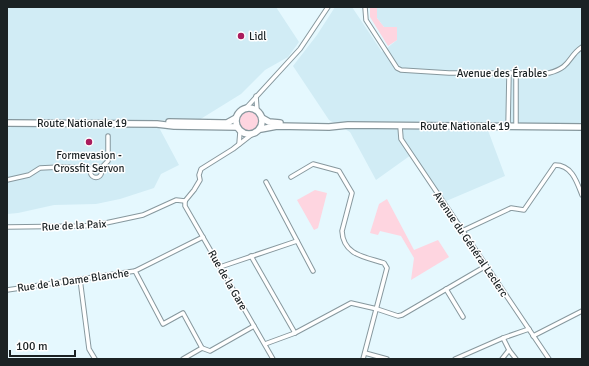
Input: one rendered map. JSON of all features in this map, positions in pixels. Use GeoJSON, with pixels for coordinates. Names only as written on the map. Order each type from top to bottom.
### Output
{"type":"FeatureCollection","features":[{"type":"Feature","properties":{"kind":"main road"},"geometry":{"type":"LineString","coordinates":[[246,108],[253,108],[257,110],[262,118],[261,128],[258,132],[251,135],[244,134],[238,129],[236,118],[241,111],[246,108]]}},
{"type":"Feature","properties":{"kind":"main road","name":"Route Nationale 19"},"geometry":{"type":"LineString","coordinates":[[7,123],[222,123],[236,118]]}},
{"type":"Feature","properties":{"kind":"main road","name":"Route Nationale 19"},"geometry":{"type":"LineString","coordinates":[[262,118],[269,122],[276,123],[400,126],[582,127]]}},
{"type":"Feature","properties":{"kind":"main road","name":"Route Nationale 19"},"geometry":{"type":"LineString","coordinates":[[157,124],[238,129]]}},
{"type":"Feature","properties":{"kind":"main road","name":"Route Nationale 19"},"geometry":{"type":"LineString","coordinates":[[261,128],[277,126],[329,127],[348,125]]}},
{"type":"Feature","properties":{"kind":"street"},"geometry":{"type":"LineString","coordinates":[[246,108],[293,58],[328,7]]}},
{"type":"Feature","properties":{"kind":"street","name":"Avenue des Érables"},"geometry":{"type":"LineString","coordinates":[[365,7],[366,20],[397,68],[401,70],[510,74],[549,73],[559,71],[566,66],[576,51],[582,47]]}},
{"type":"Feature","properties":{"kind":"street"},"geometry":{"type":"LineString","coordinates":[[508,126],[510,74]]}},
{"type":"Feature","properties":{"kind":"street"},"geometry":{"type":"LineString","coordinates":[[516,74],[516,126]]}},
{"type":"Feature","properties":{"kind":"street"},"geometry":{"type":"LineString","coordinates":[[256,96],[257,110]]}},
{"type":"Feature","properties":{"kind":"street","name":"Avenue du Général Leclerc"},"geometry":{"type":"LineString","coordinates":[[400,126],[401,138],[549,359]]}},
{"type":"Feature","properties":{"kind":"street"},"geometry":{"type":"LineString","coordinates":[[238,129],[239,145]]}},
{"type":"Feature","properties":{"kind":"street"},"geometry":{"type":"LineString","coordinates":[[185,201],[200,180],[199,176],[201,169],[239,145],[251,135]]}},
{"type":"Feature","properties":{"kind":"street"},"geometry":{"type":"LineString","coordinates":[[100,169],[108,161],[108,136]]}},
{"type":"Feature","properties":{"kind":"street"},"geometry":{"type":"LineString","coordinates":[[291,177],[313,164],[338,171],[352,193],[342,231],[342,237],[353,253],[384,263],[388,268],[363,359]]}},
{"type":"Feature","properties":{"kind":"street"},"geometry":{"type":"LineString","coordinates":[[462,231],[511,208],[524,210],[555,165],[561,165],[574,174],[582,195]]}},
{"type":"Feature","properties":{"kind":"street"},"geometry":{"type":"LineString","coordinates":[[7,180],[28,175],[40,168],[61,167],[85,168],[91,170],[95,167],[100,169]]}},
{"type":"Feature","properties":{"kind":"street"},"geometry":{"type":"LineString","coordinates":[[91,170],[90,173],[92,177],[97,178],[101,175],[100,169]]}},
{"type":"Feature","properties":{"kind":"street"},"geometry":{"type":"LineString","coordinates":[[266,182],[313,271]]}},
{"type":"Feature","properties":{"kind":"street","name":"Rue de la Paix"},"geometry":{"type":"LineString","coordinates":[[7,227],[84,226],[101,224],[143,215],[176,200],[185,201]]}},
{"type":"Feature","properties":{"kind":"street","name":"Rue de la Gare"},"geometry":{"type":"LineString","coordinates":[[185,201],[185,206],[273,359]]}},
{"type":"Feature","properties":{"kind":"street","name":"Rue de la Dame Blanche"},"geometry":{"type":"LineString","coordinates":[[7,290],[136,272],[203,237]]}},
{"type":"Feature","properties":{"kind":"street"},"geometry":{"type":"LineString","coordinates":[[220,267],[297,241]]}},
{"type":"Feature","properties":{"kind":"street"},"geometry":{"type":"LineString","coordinates":[[251,256],[295,333]]}},
{"type":"Feature","properties":{"kind":"street"},"geometry":{"type":"LineString","coordinates":[[265,344],[295,333],[351,304],[377,309],[398,316],[402,315],[486,266]]}},
{"type":"Feature","properties":{"kind":"street"},"geometry":{"type":"LineString","coordinates":[[136,272],[164,324],[183,314],[202,348],[210,351],[254,326]]}},
{"type":"Feature","properties":{"kind":"street"},"geometry":{"type":"LineString","coordinates":[[80,279],[89,349],[95,359]]}},
{"type":"Feature","properties":{"kind":"street"},"geometry":{"type":"LineString","coordinates":[[446,289],[463,317]]}},
{"type":"Feature","properties":{"kind":"street"},"geometry":{"type":"LineString","coordinates":[[533,336],[582,311]]}},
{"type":"Feature","properties":{"kind":"street"},"geometry":{"type":"LineString","coordinates":[[455,359],[503,338],[529,329]]}},
{"type":"Feature","properties":{"kind":"street"},"geometry":{"type":"LineString","coordinates":[[503,338],[509,350],[516,359]]}},
{"type":"Feature","properties":{"kind":"street"},"geometry":{"type":"LineString","coordinates":[[183,359],[202,348]]}},
{"type":"Feature","properties":{"kind":"street"},"geometry":{"type":"LineString","coordinates":[[502,359],[509,350]]}},
{"type":"Feature","properties":{"kind":"street"},"geometry":{"type":"LineString","coordinates":[[365,353],[387,359]]}},
{"type":"Feature","properties":{"kind":"shaded area"},"geometry":{"type":"Polygon","coordinates":[[[7,7],[276,7],[299,42],[288,57],[265,70],[241,94],[199,120],[155,120],[179,165],[161,174],[154,188],[120,199],[96,204],[54,205],[7,214],[7,7]]]}},
{"type":"Feature","properties":{"kind":"shaded area"},"geometry":{"type":"Polygon","coordinates":[[[335,7],[352,7],[382,52],[397,40],[397,27],[384,27],[377,18],[377,7],[582,7],[582,123],[486,125],[505,176],[444,202],[411,155],[376,180],[350,132],[329,120],[293,66],[317,35],[335,7]]]}},
{"type":"Feature","properties":{"kind":"shaded area"},"geometry":{"type":"Polygon","coordinates":[[[370,7],[377,7],[377,18],[384,27],[397,27],[397,40],[388,46],[370,17],[370,7]]]}},
{"type":"Feature","properties":{"kind":"shaded area"},"geometry":{"type":"Polygon","coordinates":[[[249,111],[256,114],[259,121],[256,128],[249,131],[242,128],[239,121],[242,114],[249,111]]]}},
{"type":"Feature","properties":{"kind":"shaded area"},"geometry":{"type":"Polygon","coordinates":[[[315,190],[327,193],[318,228],[314,230],[297,200],[315,190]]]}},
{"type":"Feature","properties":{"kind":"shaded area"},"geometry":{"type":"Polygon","coordinates":[[[387,199],[414,250],[438,240],[449,257],[411,280],[414,258],[401,236],[380,231],[378,235],[370,233],[379,204],[387,199]]]}},
{"type":"Feature","properties":{"kind":"place","name":"Lidl"},"geometry":{"type":"Point","coordinates":[241,36]}},
{"type":"Feature","properties":{"kind":"place","name":"Formevasion - Crossfit Servon"},"geometry":{"type":"Point","coordinates":[89,142]}}]}
